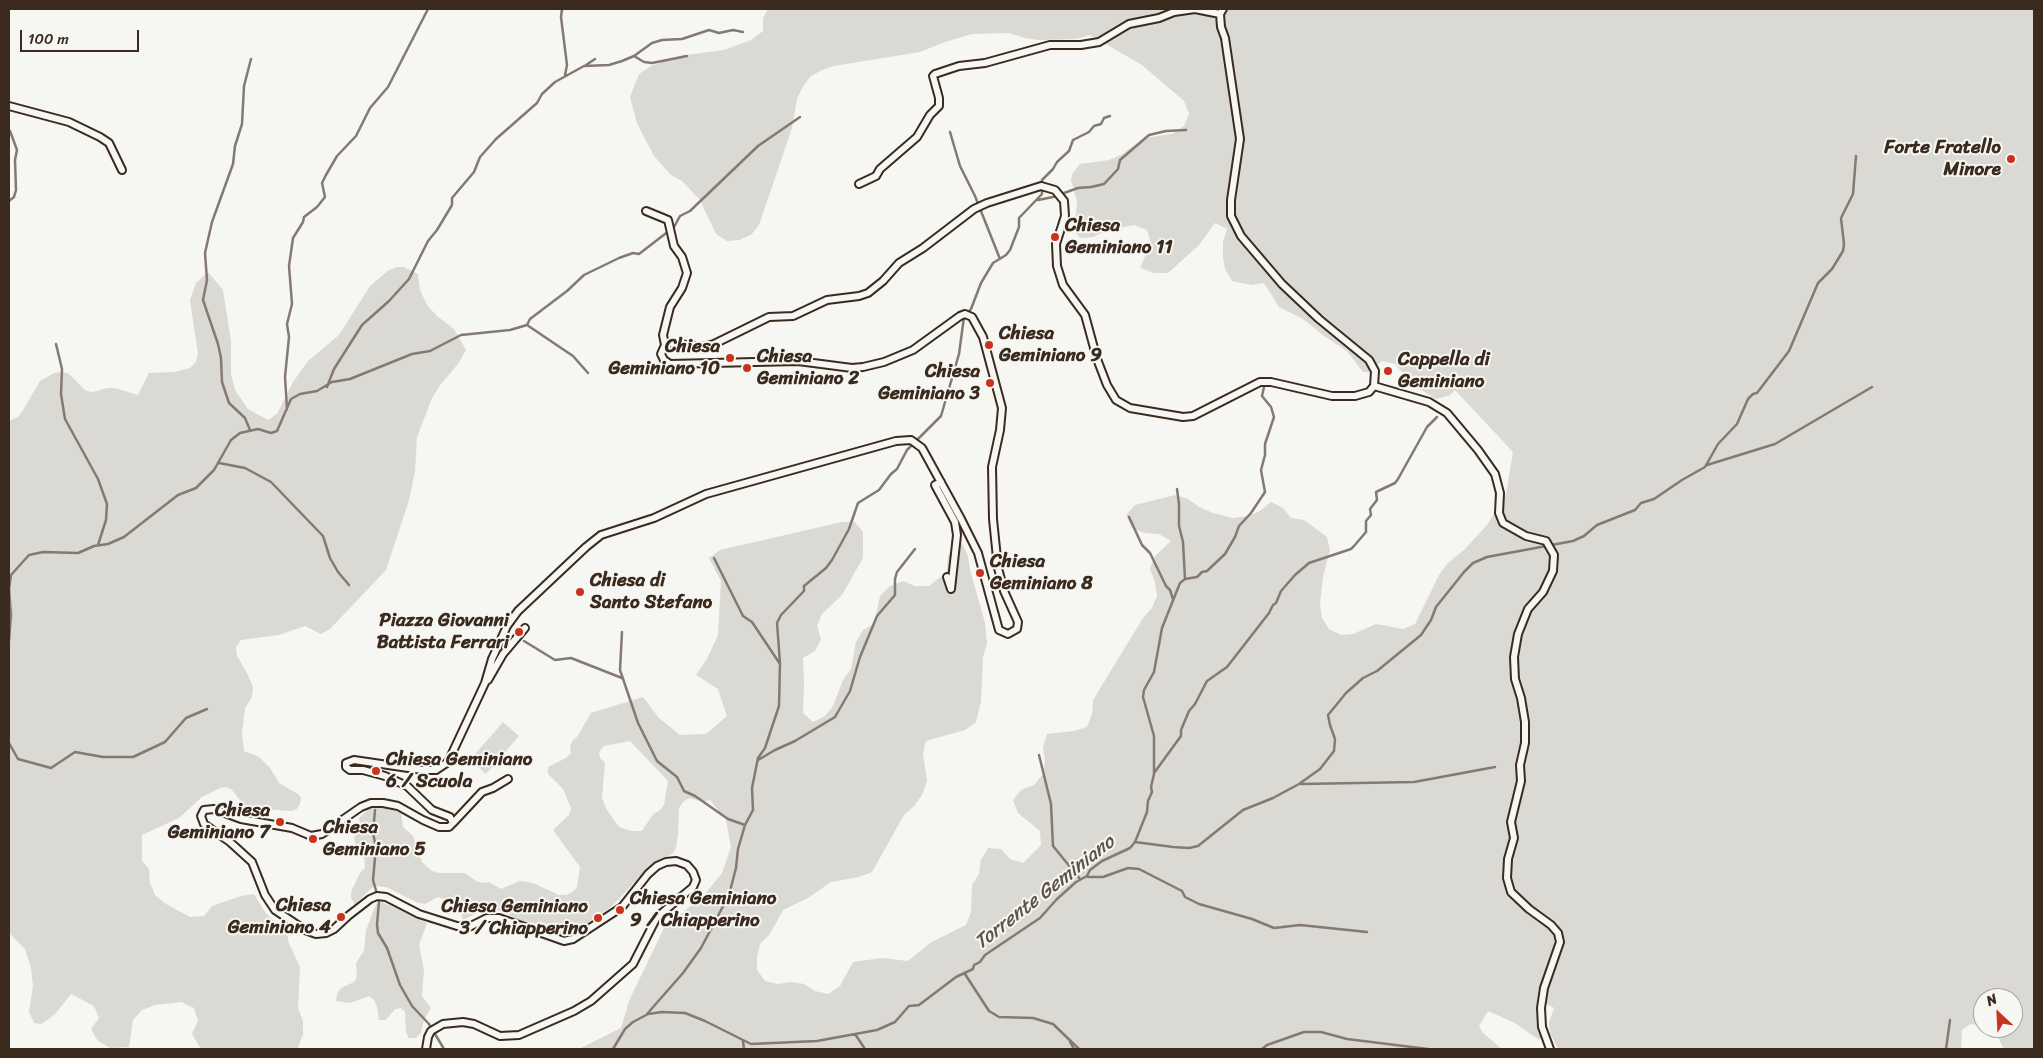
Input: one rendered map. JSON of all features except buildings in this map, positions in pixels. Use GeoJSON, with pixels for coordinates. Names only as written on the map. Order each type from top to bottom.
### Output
{"type":"FeatureCollection","features":[{"type":"Feature","properties":{"kind":"street"},"geometry":{"type":"LineString","coordinates":[[453,822],[450,817],[432,810],[407,786],[385,776],[363,770],[350,770],[346,767],[346,763],[354,760],[422,770],[440,768],[453,756],[485,683],[492,658],[502,635],[518,610],[550,578],[601,535],[654,518],[706,494],[896,441],[910,440],[922,448],[978,553],[999,630],[1005,634],[1012,634],[1017,629],[1018,622],[1004,591],[998,568],[993,519],[992,467],[1000,430],[1002,408],[983,337],[972,317],[965,314],[960,316],[913,350],[884,362],[852,368],[798,362],[670,364],[664,360],[661,354],[665,346],[671,343],[703,347],[714,344],[769,317],[793,316],[827,300],[868,293],[899,264],[974,209],[987,202],[1041,186],[1055,190],[1064,201],[1065,216],[1056,244],[1057,266],[1063,285],[1085,315],[1097,359],[1107,385],[1116,400],[1130,408],[1184,417],[1193,416],[1260,382],[1271,382],[1332,396],[1355,396],[1369,392],[1374,386],[1374,371],[1369,360],[1319,319],[1282,284],[1241,236],[1231,216],[1231,200],[1240,139],[1221,12],[1195,9],[1174,12],[1159,18],[1129,24],[1099,42],[1081,45],[1050,45],[986,63],[958,66],[935,74],[933,76],[939,98],[939,106],[930,115],[917,137],[880,169],[876,176],[859,184]]}},
{"type":"Feature","properties":{"kind":"street"},"geometry":{"type":"LineString","coordinates":[[9,106],[70,122],[100,137],[109,143],[122,170]]}},
{"type":"Feature","properties":{"kind":"street"},"geometry":{"type":"LineString","coordinates":[[646,211],[668,220],[674,246],[682,257],[687,273],[682,288],[670,307],[662,335],[665,346]]}},
{"type":"Feature","properties":{"kind":"street"},"geometry":{"type":"LineString","coordinates":[[1374,386],[1428,402],[1447,412],[1495,474],[1500,494],[1498,513],[1503,523],[1526,536],[1546,541],[1554,555],[1553,570],[1543,592],[1528,609],[1518,634],[1514,657],[1514,679],[1521,698],[1525,722],[1525,744],[1520,765],[1521,781],[1511,822],[1514,838],[1508,859],[1507,878],[1511,892],[1558,933],[1560,942],[1544,988],[1541,1008],[1542,1027],[1550,1049]]}},
{"type":"Feature","properties":{"kind":"street"},"geometry":{"type":"LineString","coordinates":[[941,482],[935,485],[955,522],[956,535],[951,589],[947,577]]}},
{"type":"Feature","properties":{"kind":"street"},"geometry":{"type":"LineString","coordinates":[[485,683],[503,654],[525,628]]}},
{"type":"Feature","properties":{"kind":"street"},"geometry":{"type":"LineString","coordinates":[[426,1049],[431,1031],[443,1024],[463,1022],[474,1024],[500,1036],[518,1035],[554,1021],[591,1001],[633,964],[657,916],[693,887],[696,880],[693,872],[687,865],[676,862],[666,862],[657,866],[648,874],[622,907],[573,939],[564,941],[499,918],[487,918],[469,927],[456,926],[419,914],[386,897],[377,896],[370,899],[334,929],[326,933],[316,934],[310,933],[275,910],[265,895],[252,862],[230,842],[204,824],[201,816],[204,810],[210,808],[241,819],[292,828],[311,836],[322,834],[361,807],[371,803],[383,803],[398,806],[422,820],[446,828],[482,792],[508,780]]}},
{"type":"Feature","properties":{"kind":"shaded area"},"geometry":{"type":"Polygon","coordinates":[[[768,9],[2034,9],[2034,1049],[2004,1049],[1998,1038],[2023,1038],[2023,988],[1973,988],[1973,1024],[1970,1024],[1962,1030],[1961,1049],[1558,1049],[1550,1033],[1549,1023],[1554,1008],[1537,998],[1537,1022],[1543,1036],[1539,1040],[1515,1023],[1488,1011],[1479,1026],[1483,1033],[1502,1049],[579,1049],[621,1028],[629,1001],[664,928],[705,894],[722,873],[731,847],[726,820],[710,800],[703,802],[689,798],[679,808],[678,835],[676,848],[672,854],[653,863],[611,907],[572,933],[558,935],[531,926],[501,911],[491,910],[477,913],[463,920],[459,907],[453,902],[438,897],[425,904],[418,903],[386,887],[374,886],[355,904],[351,898],[351,892],[360,873],[365,868],[364,854],[355,843],[354,837],[360,832],[359,818],[369,809],[382,807],[401,813],[403,827],[413,836],[422,862],[432,871],[439,873],[465,873],[476,881],[482,883],[489,882],[501,889],[520,881],[533,883],[559,895],[566,895],[572,892],[577,887],[580,867],[553,830],[569,815],[571,808],[563,789],[548,774],[548,767],[566,758],[571,753],[570,746],[573,740],[577,737],[591,713],[643,697],[659,718],[680,735],[706,734],[727,716],[718,689],[696,675],[707,659],[718,635],[721,581],[709,558],[720,550],[842,522],[855,522],[863,532],[863,558],[842,595],[822,614],[817,626],[821,639],[815,651],[803,658],[803,713],[813,722],[825,716],[833,706],[843,680],[851,669],[856,642],[863,630],[874,624],[880,596],[890,586],[903,581],[915,586],[929,586],[947,572],[948,556],[951,550],[962,543],[968,556],[970,570],[985,623],[987,643],[983,657],[981,702],[976,722],[965,730],[926,741],[923,754],[927,781],[922,795],[904,815],[872,872],[859,877],[831,882],[808,898],[783,910],[770,934],[760,944],[757,970],[765,981],[778,984],[790,982],[804,984],[815,991],[828,994],[840,986],[853,962],[882,958],[908,961],[930,943],[966,925],[971,912],[972,885],[979,874],[981,860],[988,848],[1001,849],[1010,859],[1023,863],[1041,845],[1040,831],[1018,813],[1013,800],[1021,790],[1034,785],[1043,774],[1045,761],[1043,747],[1047,734],[1074,731],[1087,727],[1092,714],[1093,700],[1143,618],[1152,608],[1157,596],[1155,582],[1150,569],[1155,556],[1171,541],[1159,534],[1145,533],[1132,528],[1126,515],[1135,505],[1175,495],[1188,499],[1199,507],[1213,513],[1233,518],[1248,516],[1260,511],[1271,502],[1283,508],[1291,518],[1304,520],[1327,537],[1330,550],[1323,577],[1320,604],[1322,618],[1329,629],[1341,635],[1353,634],[1376,624],[1403,629],[1415,624],[1439,575],[1447,564],[1465,549],[1487,525],[1506,494],[1513,452],[1455,390],[1450,395],[1436,399],[1413,385],[1395,364],[1382,361],[1368,372],[1363,372],[1347,351],[1303,319],[1279,307],[1264,283],[1251,285],[1232,281],[1225,269],[1223,256],[1223,242],[1227,229],[1215,223],[1199,245],[1168,273],[1154,273],[1140,268],[1151,243],[1147,230],[1134,225],[1107,230],[1093,237],[1080,238],[1071,227],[1076,214],[1077,201],[1071,180],[1072,174],[1080,164],[1109,160],[1121,155],[1144,138],[1172,134],[1184,126],[1189,114],[1184,101],[1142,65],[1090,35],[1076,39],[1039,40],[1009,33],[972,34],[920,52],[834,66],[811,76],[803,86],[797,99],[792,128],[759,225],[751,235],[739,240],[727,241],[716,234],[700,200],[682,181],[671,175],[654,156],[637,123],[630,97],[639,74],[651,66],[679,56],[724,50],[751,40],[763,31],[763,18],[768,9]],[[630,741],[604,746],[599,752],[600,758],[605,763],[602,798],[607,810],[619,827],[632,831],[642,831],[653,814],[664,805],[668,781],[630,741]]]}},
{"type":"Feature","properties":{"kind":"shaded area"},"geometry":{"type":"Polygon","coordinates":[[[404,267],[418,274],[420,290],[427,305],[437,316],[454,329],[466,350],[458,364],[432,398],[417,437],[415,472],[409,500],[386,570],[330,629],[321,634],[305,626],[279,635],[241,640],[236,647],[237,656],[253,687],[252,697],[245,708],[242,734],[244,751],[259,757],[270,768],[279,783],[298,794],[301,798],[300,804],[297,809],[291,811],[251,808],[245,806],[232,790],[226,787],[220,788],[202,797],[179,818],[142,835],[142,861],[149,869],[150,883],[155,895],[166,904],[190,917],[204,916],[212,906],[241,896],[254,894],[265,912],[275,922],[287,928],[288,941],[300,967],[298,1008],[303,1021],[303,1035],[298,1047],[299,1049],[201,1049],[192,1034],[198,1021],[194,1008],[181,1002],[155,1005],[142,1010],[133,1020],[129,1047],[110,1048],[98,1041],[91,1029],[99,1018],[94,1006],[71,994],[56,1013],[46,1021],[41,1024],[34,1023],[29,1012],[33,986],[31,968],[25,949],[9,933],[9,421],[18,417],[40,381],[54,373],[62,372],[69,374],[86,391],[93,392],[115,388],[138,395],[149,373],[174,372],[190,368],[196,362],[198,354],[190,300],[196,283],[208,272],[223,290],[231,341],[231,374],[235,390],[248,409],[268,420],[277,414],[293,382],[308,361],[339,335],[370,286],[389,270],[404,267]]]}},
{"type":"Feature","properties":{"kind":"shaded area"},"geometry":{"type":"Polygon","coordinates":[[[503,722],[519,736],[486,774],[470,760],[503,722]]]}},
{"type":"Feature","properties":{"kind":"shaded area"},"geometry":{"type":"Polygon","coordinates":[[[382,902],[427,923],[419,945],[424,970],[422,996],[431,1008],[424,1020],[421,1033],[416,1038],[409,1038],[406,1032],[405,1012],[401,1008],[395,1009],[386,1020],[379,1020],[377,1007],[374,1000],[369,996],[350,1003],[336,1001],[337,994],[341,988],[354,982],[357,977],[356,963],[364,951],[366,931],[376,905],[382,902]]]}},
{"type":"Feature","properties":{"kind":"waterway"},"geometry":{"type":"LineString","coordinates":[[287,409],[285,377],[289,337],[287,324],[292,304],[289,266],[293,238],[304,217],[317,207],[325,197],[322,183],[326,175],[337,156],[356,136],[370,108],[388,87],[428,9]]}},
{"type":"Feature","properties":{"kind":"waterway"},"geometry":{"type":"LineString","coordinates":[[562,9],[561,17],[567,65],[565,75]]}},
{"type":"Feature","properties":{"kind":"waterway"},"geometry":{"type":"LineString","coordinates":[[327,387],[334,369],[362,325],[389,301],[409,279],[428,241],[452,205],[452,198],[474,172],[480,157],[496,139],[537,103],[542,94],[555,82],[584,66],[609,65],[622,61],[634,56],[652,43],[662,40],[682,39],[709,30],[719,33],[733,30],[743,32]]}},
{"type":"Feature","properties":{"kind":"waterway"},"geometry":{"type":"LineString","coordinates":[[634,56],[644,62],[652,63],[687,56]]}},
{"type":"Feature","properties":{"kind":"waterway"},"geometry":{"type":"LineString","coordinates":[[250,430],[245,418],[229,403],[222,382],[221,358],[218,344],[203,300],[207,280],[205,253],[212,222],[233,164],[235,146],[242,124],[244,86],[251,59]]}},
{"type":"Feature","properties":{"kind":"waterway"},"geometry":{"type":"LineString","coordinates":[[586,65],[595,59]]}},
{"type":"Feature","properties":{"kind":"waterway"},"geometry":{"type":"LineString","coordinates":[[647,1014],[683,973],[701,948],[729,895],[736,868],[738,849],[745,825],[753,810],[752,788],[758,758],[765,748],[779,706],[780,663],[777,623],[781,615],[804,591],[804,586],[826,568],[832,560],[849,529],[858,503],[879,490],[897,469],[907,450],[941,416],[959,354],[964,317],[971,309],[981,283],[993,263],[1006,255],[1010,250],[1019,227],[1019,218],[1042,194],[1042,180],[1069,151],[1073,140],[1089,132],[1094,126],[1101,124],[1104,118],[1110,116]]}},
{"type":"Feature","properties":{"kind":"waterway"},"geometry":{"type":"LineString","coordinates":[[9,641],[11,615],[9,589],[11,575],[29,555],[43,552],[78,553],[124,537],[178,495],[196,488],[214,470],[231,440],[240,433],[258,429],[271,433],[277,431],[291,399],[300,394],[317,391],[332,382],[350,379],[412,354],[430,351],[461,335],[510,330],[527,325],[530,319],[567,291],[584,275],[619,258],[633,253],[639,254],[674,227],[680,216],[690,211],[758,146],[800,117]]}},
{"type":"Feature","properties":{"kind":"waterway"},"geometry":{"type":"LineString","coordinates":[[1038,200],[1078,188],[1104,184],[1118,169],[1120,160],[1149,135],[1166,131],[1186,130]]}},
{"type":"Feature","properties":{"kind":"waterway"},"geometry":{"type":"LineString","coordinates":[[9,201],[14,197],[16,190],[15,160],[17,150],[10,131]]}},
{"type":"Feature","properties":{"kind":"waterway"},"geometry":{"type":"LineString","coordinates":[[950,132],[960,166],[975,196],[1000,259]]}},
{"type":"Feature","properties":{"kind":"waterway","name":"Torrente Geminiano"},"geometry":{"type":"LineString","coordinates":[[613,1049],[625,1029],[633,1022],[648,1014],[662,1012],[685,1013],[751,1044],[817,1041],[877,1030],[895,1022],[909,1006],[919,1005],[956,977],[973,969],[974,965],[980,962],[985,955],[1040,918],[1057,899],[1076,882],[1087,876],[1090,870],[1102,861],[1130,848],[1135,842],[1173,847],[1189,848],[1198,846],[1243,810],[1273,798],[1299,784],[1320,769],[1334,751],[1335,739],[1328,715],[1346,693],[1363,678],[1377,671],[1421,635],[1431,620],[1436,607],[1473,563],[1487,557],[1573,541],[1584,536],[1597,525],[1635,510],[1641,503],[1654,499],[1705,467],[1718,444],[1737,424],[1748,399],[1757,393],[1789,351],[1818,283],[1832,269],[1843,251],[1841,218],[1853,194],[1856,156]]}},
{"type":"Feature","properties":{"kind":"waterway"},"geometry":{"type":"LineString","coordinates":[[527,325],[573,356],[588,373]]}},
{"type":"Feature","properties":{"kind":"waterway"},"geometry":{"type":"LineString","coordinates":[[56,344],[62,369],[61,394],[65,419],[98,479],[107,504],[106,520],[98,545]]}},
{"type":"Feature","properties":{"kind":"waterway"},"geometry":{"type":"LineString","coordinates":[[1135,842],[1147,812],[1154,774],[1154,736],[1143,697],[1144,690],[1154,672],[1162,628],[1180,583],[1185,579],[1197,577],[1202,572],[1207,571],[1225,554],[1239,526],[1251,513],[1265,492],[1261,470],[1265,455],[1265,444],[1274,417],[1271,407],[1262,396],[1264,387]]}},
{"type":"Feature","properties":{"kind":"waterway"},"geometry":{"type":"LineString","coordinates":[[1707,465],[1775,444],[1872,387]]}},
{"type":"Feature","properties":{"kind":"waterway"},"geometry":{"type":"LineString","coordinates":[[1154,773],[1181,736],[1181,730],[1189,711],[1195,704],[1207,681],[1227,667],[1269,613],[1281,591],[1295,575],[1309,563],[1351,549],[1366,532],[1366,521],[1371,515],[1370,509],[1377,500],[1376,492],[1395,483],[1427,427],[1437,417]]}},
{"type":"Feature","properties":{"kind":"waterway"},"geometry":{"type":"LineString","coordinates":[[219,463],[245,468],[271,482],[323,536],[330,558],[338,572],[349,585]]}},
{"type":"Feature","properties":{"kind":"waterway"},"geometry":{"type":"LineString","coordinates":[[1177,489],[1185,579]]}},
{"type":"Feature","properties":{"kind":"waterway"},"geometry":{"type":"LineString","coordinates":[[1129,517],[1142,545],[1150,553],[1173,599]]}},
{"type":"Feature","properties":{"kind":"waterway"},"geometry":{"type":"LineString","coordinates":[[758,760],[835,717],[850,691],[860,657],[877,616],[895,595],[897,572],[915,549]]}},
{"type":"Feature","properties":{"kind":"waterway"},"geometry":{"type":"LineString","coordinates":[[714,558],[743,616],[752,622],[780,664]]}},
{"type":"Feature","properties":{"kind":"waterway"},"geometry":{"type":"LineString","coordinates":[[622,632],[620,670],[638,723],[657,761],[677,777],[684,791],[695,796],[728,819],[745,825]]}},
{"type":"Feature","properties":{"kind":"waterway"},"geometry":{"type":"LineString","coordinates":[[524,641],[555,660],[571,658],[622,678]]}},
{"type":"Feature","properties":{"kind":"waterway"},"geometry":{"type":"LineString","coordinates":[[9,743],[18,759],[51,768],[75,752],[103,757],[133,757],[165,742],[186,718],[207,709]]}},
{"type":"Feature","properties":{"kind":"waterway"},"geometry":{"type":"LineString","coordinates":[[1039,755],[1051,804],[1053,846],[1080,879]]}},
{"type":"Feature","properties":{"kind":"waterway"},"geometry":{"type":"LineString","coordinates":[[1301,784],[1414,782],[1495,767]]}},
{"type":"Feature","properties":{"kind":"waterway"},"geometry":{"type":"LineString","coordinates":[[375,810],[373,833],[376,847],[373,880],[379,901],[378,933],[387,948],[400,985],[412,1006],[429,1024],[444,1049]]}},
{"type":"Feature","properties":{"kind":"waterway"},"geometry":{"type":"LineString","coordinates":[[1088,877],[1103,877],[1128,868],[1139,869],[1182,891],[1185,897],[1199,904],[1252,919],[1274,928],[1300,925],[1367,932]]}},
{"type":"Feature","properties":{"kind":"waterway"},"geometry":{"type":"LineString","coordinates":[[965,974],[989,1011],[999,1017],[1033,1018],[1053,1024],[1079,1049]]}},
{"type":"Feature","properties":{"kind":"waterway"},"geometry":{"type":"LineString","coordinates":[[1946,1049],[1950,1020]]}},
{"type":"Feature","properties":{"kind":"waterway"},"geometry":{"type":"LineString","coordinates":[[1262,1049],[1267,1045],[1304,1032],[1321,1032],[1347,1039],[1428,1049]]}},
{"type":"Feature","properties":{"kind":"waterway"},"geometry":{"type":"LineString","coordinates":[[855,1034],[865,1049]]}},
{"type":"Feature","properties":{"kind":"waterway"},"geometry":{"type":"LineString","coordinates":[[743,1041],[744,1049]]}},
{"type":"Feature","properties":{"kind":"waterway"},"geometry":{"type":"LineString","coordinates":[[1070,1042],[1074,1049]]}},
{"type":"Feature","properties":{"kind":"place","name":"Forte Fratello Minore"},"geometry":{"type":"Point","coordinates":[2011,159]}},
{"type":"Feature","properties":{"kind":"place","name":"Chiesa Geminiano 11"},"geometry":{"type":"Point","coordinates":[1055,237]}},
{"type":"Feature","properties":{"kind":"place","name":"Chiesa Geminiano 9"},"geometry":{"type":"Point","coordinates":[989,345]}},
{"type":"Feature","properties":{"kind":"place","name":"Chiesa Geminiano 10"},"geometry":{"type":"Point","coordinates":[730,358]}},
{"type":"Feature","properties":{"kind":"place","name":"Chiesa Geminiano 2"},"geometry":{"type":"Point","coordinates":[747,368]}},
{"type":"Feature","properties":{"kind":"place","name":"Cappella di Geminiano"},"geometry":{"type":"Point","coordinates":[1388,371]}},
{"type":"Feature","properties":{"kind":"place","name":"Chiesa Geminiano 3"},"geometry":{"type":"Point","coordinates":[990,383]}},
{"type":"Feature","properties":{"kind":"place","name":"Chiesa Geminiano 8"},"geometry":{"type":"Point","coordinates":[980,573]}},
{"type":"Feature","properties":{"kind":"place","name":"Chiesa di Santo Stefano"},"geometry":{"type":"Point","coordinates":[580,592]}},
{"type":"Feature","properties":{"kind":"place","name":"Piazza Giovanni Battista Ferrari"},"geometry":{"type":"Point","coordinates":[519,632]}},
{"type":"Feature","properties":{"kind":"place","name":"Chiesa Geminiano 6 / Scuola"},"geometry":{"type":"Point","coordinates":[376,771]}},
{"type":"Feature","properties":{"kind":"place","name":"Chiesa Geminiano 7"},"geometry":{"type":"Point","coordinates":[280,822]}},
{"type":"Feature","properties":{"kind":"place","name":"Chiesa Geminiano 5"},"geometry":{"type":"Point","coordinates":[313,839]}},
{"type":"Feature","properties":{"kind":"place","name":"Chiesa Geminiano 9 / Chiapperino"},"geometry":{"type":"Point","coordinates":[620,910]}},
{"type":"Feature","properties":{"kind":"place","name":"Chiesa Geminiano 4"},"geometry":{"type":"Point","coordinates":[341,917]}},
{"type":"Feature","properties":{"kind":"place","name":"Chiesa Geminiano 3 / Chiapperino"},"geometry":{"type":"Point","coordinates":[598,918]}}]}
